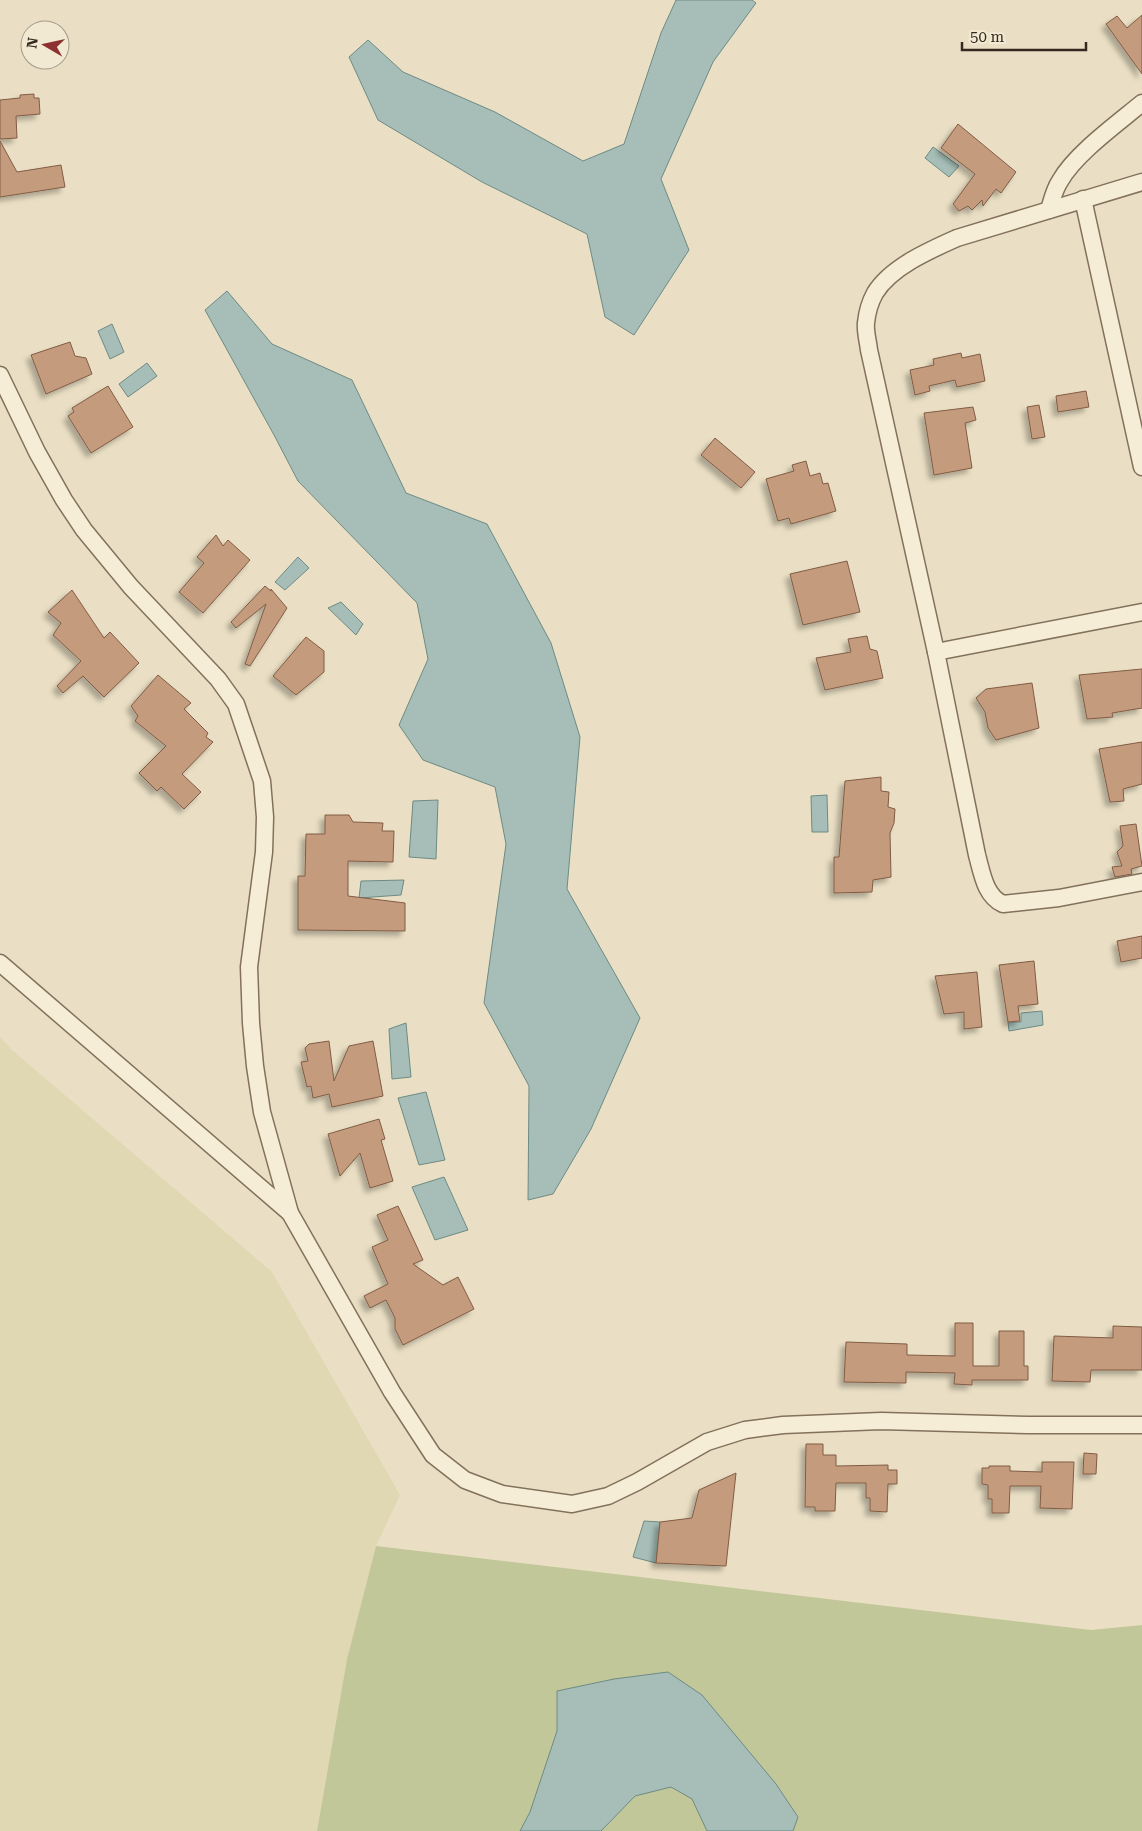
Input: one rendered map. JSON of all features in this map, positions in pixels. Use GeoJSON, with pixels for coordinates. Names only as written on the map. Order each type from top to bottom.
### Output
{"type":"FeatureCollection","features":[{"type":"Feature","properties":{"kind":"street"},"geometry":{"type":"LineString","coordinates":[[1049,210],[1055,190],[1069,168],[1142,104]]}},
{"type":"Feature","properties":{"kind":"street"},"geometry":{"type":"LineString","coordinates":[[1142,182],[957,238],[929,250],[906,264],[875,293],[869,306],[866,325],[869,350],[936,652],[977,855],[985,882],[992,897],[1003,904],[1059,898],[1142,882]]}},
{"type":"Feature","properties":{"kind":"street"},"geometry":{"type":"LineString","coordinates":[[1083,199],[1142,467]]}},
{"type":"Feature","properties":{"kind":"street"},"geometry":{"type":"LineString","coordinates":[[0,375],[36,452],[79,522],[131,587],[218,679],[236,704],[254,752],[262,781],[265,816],[264,852],[249,967],[251,1022],[262,1112],[290,1213],[392,1392],[433,1455],[465,1480],[502,1494],[572,1504],[608,1496],[708,1442],[745,1430],[783,1425],[881,1421],[1028,1425],[1142,1425]]}},
{"type":"Feature","properties":{"kind":"street"},"geometry":{"type":"LineString","coordinates":[[936,652],[1142,612]]}},
{"type":"Feature","properties":{"kind":"street"},"geometry":{"type":"LineString","coordinates":[[0,963],[290,1213]]}},
{"type":"Feature","properties":{"kind":"shaded area"},"geometry":{"type":"Polygon","coordinates":[[[0,1037],[12,1050],[272,1272],[400,1495],[376,1546],[347,1659],[317,1831],[0,1831],[0,1037]]]}},
{"type":"Feature","properties":{"kind":"green space"},"geometry":{"type":"Polygon","coordinates":[[[376,1546],[1091,1630],[1142,1625],[1142,1831],[317,1831],[347,1659],[376,1546]]]}},
{"type":"Feature","properties":{"kind":"water"},"geometry":{"type":"Polygon","coordinates":[[[676,0],[752,0],[756,3],[713,62],[661,179],[689,250],[634,335],[605,317],[587,234],[482,182],[378,120],[349,57],[368,40],[403,72],[495,112],[583,161],[624,144],[661,33],[676,0]]]}},
{"type":"Feature","properties":{"kind":"water"},"geometry":{"type":"Polygon","coordinates":[[[933,147],[959,166],[949,177],[925,158],[933,147]]]}},
{"type":"Feature","properties":{"kind":"water"},"geometry":{"type":"Polygon","coordinates":[[[227,291],[272,344],[352,380],[406,493],[487,524],[551,643],[580,737],[567,889],[640,1018],[591,1129],[553,1194],[528,1200],[529,1086],[484,1003],[506,844],[495,787],[423,760],[399,725],[428,659],[417,603],[298,481],[205,310],[227,291]]]}},
{"type":"Feature","properties":{"kind":"water"},"geometry":{"type":"Polygon","coordinates":[[[112,324],[124,352],[110,359],[98,331],[112,324]]]}},
{"type":"Feature","properties":{"kind":"water"},"geometry":{"type":"Polygon","coordinates":[[[147,363],[157,376],[128,397],[119,384],[147,363]]]}},
{"type":"Feature","properties":{"kind":"water"},"geometry":{"type":"Polygon","coordinates":[[[298,557],[309,568],[285,590],[275,582],[298,557]]]}},
{"type":"Feature","properties":{"kind":"water"},"geometry":{"type":"Polygon","coordinates":[[[341,602],[363,624],[356,635],[328,608],[341,602]]]}},
{"type":"Feature","properties":{"kind":"water"},"geometry":{"type":"Polygon","coordinates":[[[827,795],[828,832],[812,832],[811,796],[827,795]]]}},
{"type":"Feature","properties":{"kind":"water"},"geometry":{"type":"Polygon","coordinates":[[[438,800],[436,859],[409,857],[413,801],[438,800]]]}},
{"type":"Feature","properties":{"kind":"water"},"geometry":{"type":"Polygon","coordinates":[[[404,880],[401,895],[359,898],[361,881],[404,880]]]}},
{"type":"Feature","properties":{"kind":"water"},"geometry":{"type":"Polygon","coordinates":[[[1042,1011],[1043,1025],[1009,1031],[1008,1022],[1021,1022],[1021,1013],[1042,1011]]]}},
{"type":"Feature","properties":{"kind":"water"},"geometry":{"type":"Polygon","coordinates":[[[406,1023],[411,1077],[392,1079],[389,1029],[406,1023]]]}},
{"type":"Feature","properties":{"kind":"water"},"geometry":{"type":"Polygon","coordinates":[[[426,1092],[445,1160],[419,1165],[398,1098],[426,1092]]]}},
{"type":"Feature","properties":{"kind":"water"},"geometry":{"type":"Polygon","coordinates":[[[444,1177],[468,1230],[435,1240],[412,1187],[444,1177]]]}},
{"type":"Feature","properties":{"kind":"water"},"geometry":{"type":"Polygon","coordinates":[[[644,1521],[660,1522],[656,1563],[633,1557],[644,1521]]]}},
{"type":"Feature","properties":{"kind":"water"},"geometry":{"type":"Polygon","coordinates":[[[668,1672],[702,1695],[776,1784],[798,1817],[793,1831],[707,1831],[692,1799],[671,1787],[635,1796],[601,1831],[520,1831],[530,1812],[557,1731],[557,1691],[614,1679],[668,1672]]]}},
{"type":"Feature","properties":{"kind":"building"},"geometry":{"type":"Polygon","coordinates":[[[1142,15],[1142,74],[1106,24],[1117,16],[1127,28],[1142,15]]]}},
{"type":"Feature","properties":{"kind":"building"},"geometry":{"type":"Polygon","coordinates":[[[34,94],[34,98],[39,98],[40,114],[16,116],[17,138],[0,139],[0,100],[20,98],[20,95],[34,94]]]}},
{"type":"Feature","properties":{"kind":"building"},"geometry":{"type":"Polygon","coordinates":[[[958,124],[1016,172],[1001,193],[996,189],[983,206],[982,200],[972,210],[968,206],[959,211],[953,204],[975,174],[941,148],[958,124]]]}},
{"type":"Feature","properties":{"kind":"building"},"geometry":{"type":"Polygon","coordinates":[[[0,141],[17,172],[61,165],[65,187],[0,197],[0,141]]]}},
{"type":"Feature","properties":{"kind":"building"},"geometry":{"type":"Polygon","coordinates":[[[70,342],[75,356],[86,358],[92,374],[46,394],[31,355],[70,342]]]}},
{"type":"Feature","properties":{"kind":"building"},"geometry":{"type":"Polygon","coordinates":[[[961,353],[962,358],[980,354],[985,381],[957,387],[955,380],[929,386],[930,391],[915,395],[910,370],[934,365],[933,359],[961,353]]]}},
{"type":"Feature","properties":{"kind":"building"},"geometry":{"type":"Polygon","coordinates":[[[108,386],[133,427],[91,453],[68,416],[74,412],[72,408],[108,386]]]}},
{"type":"Feature","properties":{"kind":"building"},"geometry":{"type":"Polygon","coordinates":[[[1086,391],[1089,407],[1058,412],[1056,396],[1086,391]]]}},
{"type":"Feature","properties":{"kind":"building"},"geometry":{"type":"Polygon","coordinates":[[[1039,405],[1045,437],[1032,439],[1027,407],[1039,405]]]}},
{"type":"Feature","properties":{"kind":"building"},"geometry":{"type":"Polygon","coordinates":[[[973,407],[976,420],[965,423],[972,468],[934,475],[924,413],[973,407]]]}},
{"type":"Feature","properties":{"kind":"building"},"geometry":{"type":"Polygon","coordinates":[[[715,438],[755,472],[741,488],[701,455],[715,438]]]}},
{"type":"Feature","properties":{"kind":"building"},"geometry":{"type":"Polygon","coordinates":[[[806,461],[810,476],[820,473],[823,484],[828,483],[836,511],[791,524],[789,518],[778,521],[766,479],[794,471],[792,465],[806,461]]]}},
{"type":"Feature","properties":{"kind":"building"},"geometry":{"type":"Polygon","coordinates":[[[216,535],[223,546],[228,540],[250,560],[203,613],[179,592],[204,563],[197,557],[216,535]]]}},
{"type":"Feature","properties":{"kind":"building"},"geometry":{"type":"Polygon","coordinates":[[[847,561],[860,612],[803,625],[790,574],[847,561]]]}},
{"type":"Feature","properties":{"kind":"building"},"geometry":{"type":"Polygon","coordinates":[[[265,586],[271,591],[271,589],[287,608],[250,666],[245,664],[266,604],[236,628],[231,622],[265,586]]]}},
{"type":"Feature","properties":{"kind":"building"},"geometry":{"type":"Polygon","coordinates":[[[72,590],[104,638],[110,632],[139,663],[104,697],[83,676],[63,693],[57,686],[81,661],[53,635],[61,623],[48,612],[72,590]]]}},
{"type":"Feature","properties":{"kind":"building"},"geometry":{"type":"Polygon","coordinates":[[[867,636],[870,649],[877,651],[883,678],[825,690],[816,658],[851,652],[848,639],[867,636]]]}},
{"type":"Feature","properties":{"kind":"building"},"geometry":{"type":"Polygon","coordinates":[[[306,637],[324,651],[324,672],[296,695],[273,676],[306,637]]]}},
{"type":"Feature","properties":{"kind":"building"},"geometry":{"type":"Polygon","coordinates":[[[1142,669],[1142,708],[1112,713],[1113,717],[1087,719],[1079,675],[1142,669]]]}},
{"type":"Feature","properties":{"kind":"building"},"geometry":{"type":"Polygon","coordinates":[[[158,675],[191,703],[184,709],[208,733],[206,737],[213,742],[182,774],[201,792],[184,809],[161,787],[157,791],[139,773],[166,746],[135,721],[138,716],[131,706],[158,675]]]}},
{"type":"Feature","properties":{"kind":"building"},"geometry":{"type":"Polygon","coordinates":[[[1032,683],[1039,728],[996,740],[988,728],[985,712],[976,698],[986,689],[1032,683]]]}},
{"type":"Feature","properties":{"kind":"building"},"geometry":{"type":"Polygon","coordinates":[[[1142,742],[1142,784],[1123,789],[1124,801],[1110,802],[1099,749],[1142,742]]]}},
{"type":"Feature","properties":{"kind":"building"},"geometry":{"type":"Polygon","coordinates":[[[881,777],[881,791],[889,792],[888,807],[895,809],[894,823],[890,833],[891,877],[873,880],[872,892],[834,893],[834,857],[839,857],[845,781],[881,777]]]}},
{"type":"Feature","properties":{"kind":"building"},"geometry":{"type":"Polygon","coordinates":[[[325,815],[349,815],[353,822],[383,823],[382,831],[394,831],[393,862],[348,861],[348,896],[405,903],[405,931],[298,930],[298,876],[305,876],[306,834],[325,834],[325,815]]]}},
{"type":"Feature","properties":{"kind":"building"},"geometry":{"type":"Polygon","coordinates":[[[1136,824],[1142,866],[1131,869],[1132,874],[1115,877],[1112,867],[1122,866],[1117,852],[1123,846],[1120,826],[1136,824]]]}},
{"type":"Feature","properties":{"kind":"building"},"geometry":{"type":"Polygon","coordinates":[[[1142,936],[1142,958],[1121,962],[1117,941],[1142,936]]]}},
{"type":"Feature","properties":{"kind":"building"},"geometry":{"type":"Polygon","coordinates":[[[1034,961],[1038,1004],[1018,1006],[1020,1021],[1008,1022],[999,965],[1034,961]]]}},
{"type":"Feature","properties":{"kind":"building"},"geometry":{"type":"Polygon","coordinates":[[[977,972],[982,1027],[964,1029],[964,1012],[944,1014],[935,976],[977,972]]]}},
{"type":"Feature","properties":{"kind":"building"},"geometry":{"type":"Polygon","coordinates":[[[329,1041],[334,1081],[349,1046],[373,1041],[383,1096],[332,1107],[329,1094],[313,1098],[311,1086],[307,1087],[301,1062],[308,1061],[305,1048],[309,1044],[329,1041]]]}},
{"type":"Feature","properties":{"kind":"building"},"geometry":{"type":"Polygon","coordinates":[[[379,1119],[385,1139],[381,1140],[393,1181],[370,1188],[360,1153],[340,1176],[328,1134],[379,1119]]]}},
{"type":"Feature","properties":{"kind":"building"},"geometry":{"type":"Polygon","coordinates":[[[398,1206],[423,1260],[413,1264],[443,1285],[458,1277],[474,1309],[403,1345],[395,1329],[395,1318],[386,1300],[370,1308],[364,1296],[388,1284],[372,1247],[388,1240],[377,1215],[398,1206]]]}},
{"type":"Feature","properties":{"kind":"building"},"geometry":{"type":"Polygon","coordinates":[[[955,1323],[973,1323],[973,1366],[999,1366],[999,1331],[1024,1331],[1024,1366],[1028,1366],[1028,1380],[972,1380],[972,1385],[954,1384],[955,1373],[906,1372],[906,1383],[844,1382],[846,1342],[907,1344],[907,1355],[955,1356],[955,1323]]]}},
{"type":"Feature","properties":{"kind":"building"},"geometry":{"type":"Polygon","coordinates":[[[1113,1326],[1142,1327],[1142,1370],[1091,1370],[1090,1382],[1052,1381],[1054,1336],[1113,1338],[1113,1326]]]}},
{"type":"Feature","properties":{"kind":"building"},"geometry":{"type":"Polygon","coordinates":[[[806,1444],[823,1444],[823,1455],[836,1455],[836,1466],[888,1465],[888,1470],[897,1470],[897,1484],[888,1484],[887,1512],[870,1511],[870,1498],[866,1498],[866,1483],[836,1483],[835,1511],[815,1511],[815,1507],[805,1507],[806,1444]]]}},
{"type":"Feature","properties":{"kind":"building"},"geometry":{"type":"Polygon","coordinates":[[[1084,1453],[1097,1454],[1096,1474],[1083,1474],[1084,1453]]]}},
{"type":"Feature","properties":{"kind":"building"},"geometry":{"type":"Polygon","coordinates":[[[1042,1462],[1074,1462],[1072,1509],[1040,1508],[1041,1486],[1010,1486],[1009,1513],[992,1513],[992,1499],[988,1499],[988,1485],[982,1484],[982,1468],[1010,1466],[1010,1471],[1042,1472],[1042,1462]]]}},
{"type":"Feature","properties":{"kind":"building"},"geometry":{"type":"Polygon","coordinates":[[[736,1473],[726,1566],[656,1563],[660,1522],[692,1518],[699,1490],[736,1473]]]}}]}
